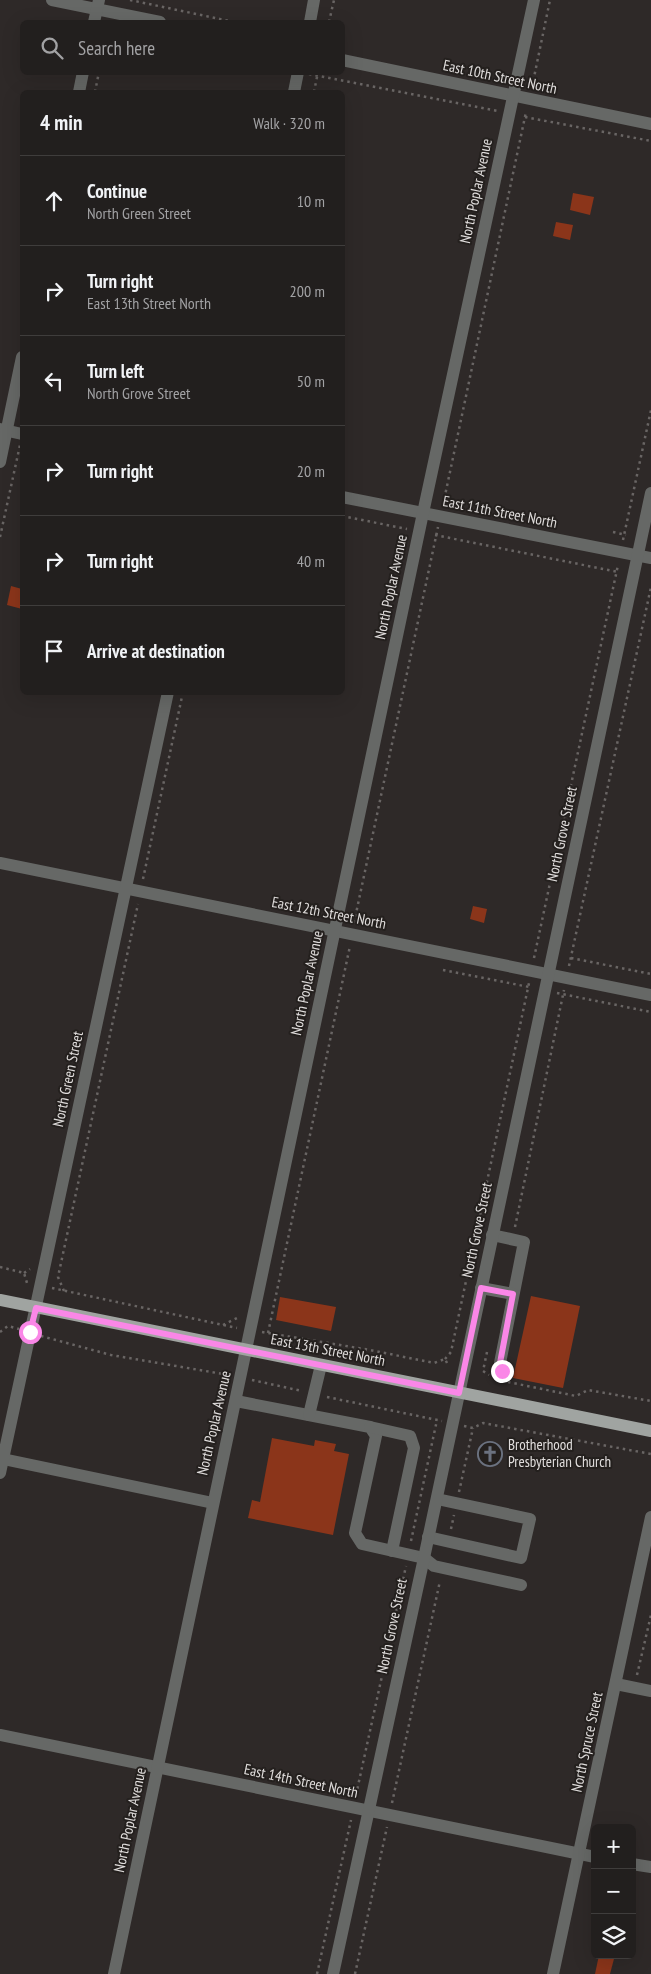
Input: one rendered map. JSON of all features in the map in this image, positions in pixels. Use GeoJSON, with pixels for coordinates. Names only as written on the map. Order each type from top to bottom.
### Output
{"type":"FeatureCollection","features":[{"type":"Feature","properties":{"kind":"main road","name":"East 13th Street North"},"geometry":{"type":"LineString","coordinates":[[0,1300],[651,1431]]}},
{"type":"Feature","properties":{"kind":"street"},"geometry":{"type":"LineString","coordinates":[[52,0],[98,5],[153,20]]}},
{"type":"Feature","properties":{"kind":"street"},"geometry":{"type":"LineString","coordinates":[[310,20],[314,0]]}},
{"type":"Feature","properties":{"kind":"street","name":"North Poplar Avenue"},"geometry":{"type":"LineString","coordinates":[[114,1974],[423,513],[534,0]]}},
{"type":"Feature","properties":{"kind":"street"},"geometry":{"type":"LineString","coordinates":[[94,20],[98,5]]}},
{"type":"Feature","properties":{"kind":"street","name":"East 10th Street North"},"geometry":{"type":"LineString","coordinates":[[345,61],[651,124]]}},
{"type":"Feature","properties":{"kind":"street"},"geometry":{"type":"LineString","coordinates":[[79,90],[82,75]]}},
{"type":"Feature","properties":{"kind":"street"},"geometry":{"type":"LineString","coordinates":[[295,90],[299,75]]}},
{"type":"Feature","properties":{"kind":"street"},"geometry":{"type":"LineString","coordinates":[[0,462],[3,430],[20,364]]}},
{"type":"Feature","properties":{"kind":"street"},"geometry":{"type":"LineString","coordinates":[[3,430],[20,434]]}},
{"type":"Feature","properties":{"kind":"street","name":"North Grove Street"},"geometry":{"type":"LineString","coordinates":[[333,1974],[424,1558],[651,493]]}},
{"type":"Feature","properties":{"kind":"street","name":"East 11th Street North"},"geometry":{"type":"LineString","coordinates":[[345,498],[651,558]]}},
{"type":"Feature","properties":{"kind":"street","name":"North Green Street"},"geometry":{"type":"LineString","coordinates":[[0,1473],[167,695]]}},
{"type":"Feature","properties":{"kind":"street","name":"East 12th Street North"},"geometry":{"type":"LineString","coordinates":[[0,864],[651,995]]}},
{"type":"Feature","properties":{"kind":"street"},"geometry":{"type":"LineString","coordinates":[[492,1235],[524,1242],[500,1363],[496,1373]]}},
{"type":"Feature","properties":{"kind":"street"},"geometry":{"type":"LineString","coordinates":[[481,1288],[513,1294]]}},
{"type":"Feature","properties":{"kind":"street"},"geometry":{"type":"LineString","coordinates":[[310,1415],[321,1365]]}},
{"type":"Feature","properties":{"kind":"street"},"geometry":{"type":"LineString","coordinates":[[236,1401],[410,1436],[414,1448],[392,1551]]}},
{"type":"Feature","properties":{"kind":"street"},"geometry":{"type":"LineString","coordinates":[[370,1427],[376,1436],[355,1533],[362,1544],[424,1558],[434,1566],[521,1585]]}},
{"type":"Feature","properties":{"kind":"street"},"geometry":{"type":"LineString","coordinates":[[3,1459],[213,1502]]}},
{"type":"Feature","properties":{"kind":"street"},"geometry":{"type":"LineString","coordinates":[[428,1538],[521,1558],[530,1519],[436,1498]]}},
{"type":"Feature","properties":{"kind":"street","name":"North Spruce Street"},"geometry":{"type":"LineString","coordinates":[[552,1974],[651,1516]]}},
{"type":"Feature","properties":{"kind":"street"},"geometry":{"type":"LineString","coordinates":[[616,1684],[651,1691]]}},
{"type":"Feature","properties":{"kind":"street","name":"East 14th Street North"},"geometry":{"type":"LineString","coordinates":[[0,1735],[591,1856]]}},
{"type":"Feature","properties":{"kind":"street"},"geometry":{"type":"LineString","coordinates":[[636,1865],[651,1868]]}},
{"type":"Feature","properties":{"kind":"path"},"geometry":{"type":"LineString","coordinates":[[130,0],[225,20]]}},
{"type":"Feature","properties":{"kind":"path"},"geometry":{"type":"LineString","coordinates":[[329,20],[334,0]]}},
{"type":"Feature","properties":{"kind":"path"},"geometry":{"type":"LineString","coordinates":[[268,1333],[550,0]]}},
{"type":"Feature","properties":{"kind":"path"},"geometry":{"type":"LineString","coordinates":[[95,90],[98,75]]}},
{"type":"Feature","properties":{"kind":"path"},"geometry":{"type":"LineString","coordinates":[[314,90],[318,75]]}},
{"type":"Feature","properties":{"kind":"path"},"geometry":{"type":"LineString","coordinates":[[323,75],[651,141]]}},
{"type":"Feature","properties":{"kind":"path"},"geometry":{"type":"LineString","coordinates":[[0,1267],[24,1272],[26,1283],[251,1331],[370,1350],[434,1363],[445,1359],[451,1352],[651,410]]}},
{"type":"Feature","properties":{"kind":"path"},"geometry":{"type":"LineString","coordinates":[[0,537],[20,443]]}},
{"type":"Feature","properties":{"kind":"path"},"geometry":{"type":"LineString","coordinates":[[345,517],[634,574]]}},
{"type":"Feature","properties":{"kind":"path"},"geometry":{"type":"LineString","coordinates":[[64,1291],[58,1277],[182,695]]}},
{"type":"Feature","properties":{"kind":"path"},"geometry":{"type":"LineString","coordinates":[[571,958],[651,974]]}},
{"type":"Feature","properties":{"kind":"path"},"geometry":{"type":"LineString","coordinates":[[445,1359],[448,1365]]}},
{"type":"Feature","properties":{"kind":"path"},"geometry":{"type":"LineString","coordinates":[[483,1371],[496,1373]]}},
{"type":"Feature","properties":{"kind":"path"},"geometry":{"type":"LineString","coordinates":[[508,1382],[576,1396],[588,1390],[651,1401]]}},
{"type":"Feature","properties":{"kind":"path"},"geometry":{"type":"LineString","coordinates":[[317,1974],[437,1420]]}},
{"type":"Feature","properties":{"kind":"path"},"geometry":{"type":"LineString","coordinates":[[448,1542],[473,1428],[483,1423],[651,1454]]}},
{"type":"Feature","properties":{"kind":"path"},"geometry":{"type":"LineString","coordinates":[[355,1974],[443,1568]]}},
{"type":"Feature","properties":{"kind":"path"},"geometry":{"type":"LineString","coordinates":[[634,1687],[651,1615]]}},
{"type":"Feature","properties":{"kind":"building"},"geometry":{"type":"Polygon","coordinates":[[[573,193],[594,197],[590,215],[570,210],[573,193]]]}},
{"type":"Feature","properties":{"kind":"building"},"geometry":{"type":"Polygon","coordinates":[[[556,222],[573,225],[570,240],[553,236],[556,222]]]}},
{"type":"Feature","properties":{"kind":"building"},"geometry":{"type":"Polygon","coordinates":[[[11,586],[20,588],[20,608],[7,605],[11,586]]]}},
{"type":"Feature","properties":{"kind":"building"},"geometry":{"type":"Polygon","coordinates":[[[473,906],[487,909],[484,923],[470,919],[473,906]]]}},
{"type":"Feature","properties":{"kind":"building"},"geometry":{"type":"Polygon","coordinates":[[[531,1296],[580,1306],[563,1388],[513,1378],[531,1296]]]}},
{"type":"Feature","properties":{"kind":"building"},"geometry":{"type":"Polygon","coordinates":[[[280,1297],[336,1307],[331,1331],[276,1320],[280,1297]]]}},
{"type":"Feature","properties":{"kind":"building"},"geometry":{"type":"Polygon","coordinates":[[[272,1438],[314,1446],[315,1440],[336,1444],[334,1451],[349,1454],[333,1535],[248,1518],[252,1500],[260,1502],[272,1438]]]}},
{"type":"Feature","properties":{"kind":"building"},"geometry":{"type":"Polygon","coordinates":[[[598,1959],[614,1959],[610,1974],[595,1974],[598,1959]]]}},
{"type":"Feature","properties":{"kind":"place","name":"Brotherhood Presbyterian Church"},"geometry":{"type":"Point","coordinates":[490,1454]}},
{"type":"Feature","properties":{"kind":"route"},"geometry":{"type":"LineString","coordinates":[[30,1332],[36,1308],[459,1393],[481,1288],[513,1294],[500,1363],[502,1371]]}}]}
